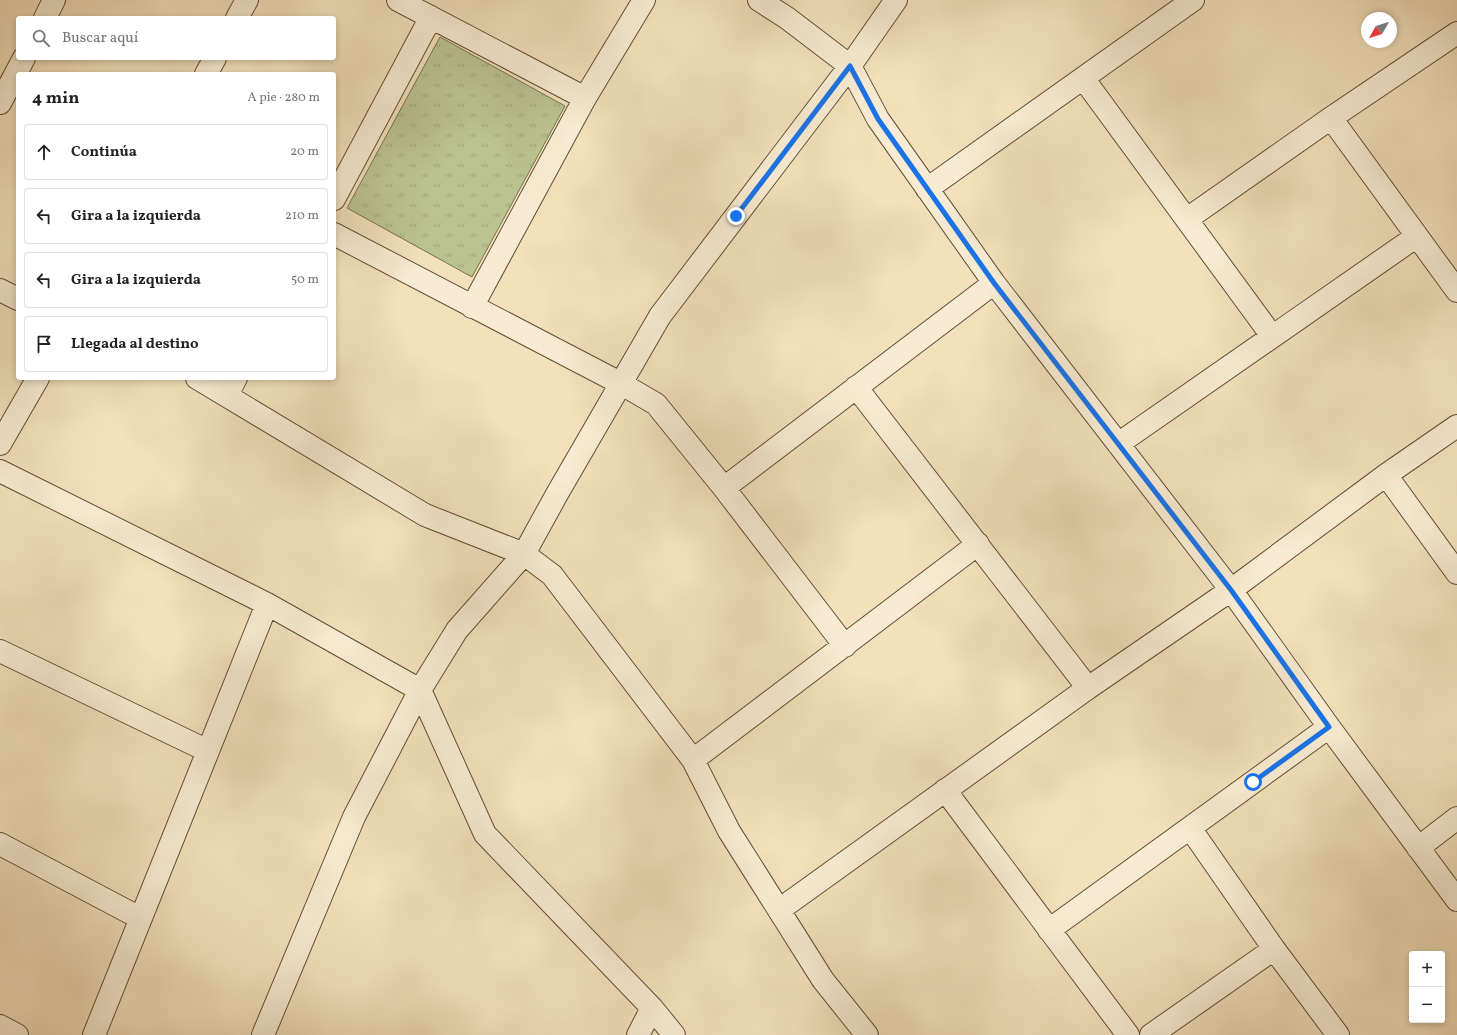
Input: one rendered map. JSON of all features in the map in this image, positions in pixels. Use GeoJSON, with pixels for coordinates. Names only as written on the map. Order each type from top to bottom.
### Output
{"type":"FeatureCollection","features":[{"type":"Feature","properties":{"kind":"street"},"geometry":{"type":"LineString","coordinates":[[46,16],[54,0]]}},
{"type":"Feature","properties":{"kind":"street"},"geometry":{"type":"LineString","coordinates":[[238,16],[247,0]]}},
{"type":"Feature","properties":{"kind":"street"},"geometry":{"type":"LineString","coordinates":[[398,0],[585,98]]}},
{"type":"Feature","properties":{"kind":"street"},"geometry":{"type":"LineString","coordinates":[[472,306],[585,98],[644,0]]}},
{"type":"Feature","properties":{"kind":"street"},"geometry":{"type":"LineString","coordinates":[[760,0],[787,18],[850,66],[878,119],[994,283],[1231,590],[1329,727],[1457,900]]}},
{"type":"Feature","properties":{"kind":"street"},"geometry":{"type":"LineString","coordinates":[[263,1035],[354,817],[420,690],[457,630],[524,554],[620,383],[660,316],[850,66],[896,0]]}},
{"type":"Feature","properties":{"kind":"street"},"geometry":{"type":"LineString","coordinates":[[927,189],[1193,0]]}},
{"type":"Feature","properties":{"kind":"street"},"geometry":{"type":"LineString","coordinates":[[336,195],[431,17]]}},
{"type":"Feature","properties":{"kind":"street"},"geometry":{"type":"LineString","coordinates":[[1187,220],[1331,118],[1457,33]]}},
{"type":"Feature","properties":{"kind":"street"},"geometry":{"type":"LineString","coordinates":[[17,72],[23,60]]}},
{"type":"Feature","properties":{"kind":"street"},"geometry":{"type":"LineString","coordinates":[[207,72],[214,60]]}},
{"type":"Feature","properties":{"kind":"street"},"geometry":{"type":"LineString","coordinates":[[0,103],[16,73]]}},
{"type":"Feature","properties":{"kind":"street"},"geometry":{"type":"LineString","coordinates":[[1083,78],[1272,336]]}},
{"type":"Feature","properties":{"kind":"street"},"geometry":{"type":"LineString","coordinates":[[1331,118],[1457,291]]}},
{"type":"Feature","properties":{"kind":"street"},"geometry":{"type":"LineString","coordinates":[[336,235],[620,383],[656,404],[724,488],[844,646]]}},
{"type":"Feature","properties":{"kind":"street"},"geometry":{"type":"LineString","coordinates":[[1118,444],[1417,236]]}},
{"type":"Feature","properties":{"kind":"street"},"geometry":{"type":"LineString","coordinates":[[724,488],[994,283]]}},
{"type":"Feature","properties":{"kind":"street"},"geometry":{"type":"LineString","coordinates":[[0,290],[16,298]]}},
{"type":"Feature","properties":{"kind":"street"},"geometry":{"type":"LineString","coordinates":[[0,444],[37,380]]}},
{"type":"Feature","properties":{"kind":"street"},"geometry":{"type":"LineString","coordinates":[[206,380],[231,386],[425,515],[524,554],[552,575],[693,760],[729,831],[823,980],[867,1035]]}},
{"type":"Feature","properties":{"kind":"street"},"geometry":{"type":"LineString","coordinates":[[856,388],[1088,688]]}},
{"type":"Feature","properties":{"kind":"street"},"geometry":{"type":"LineString","coordinates":[[779,910],[1088,688],[1231,590],[1386,475],[1457,426]]}},
{"type":"Feature","properties":{"kind":"street"},"geometry":{"type":"LineString","coordinates":[[0,471],[267,604],[420,690],[485,834],[652,1008],[674,1035]]}},
{"type":"Feature","properties":{"kind":"street"},"geometry":{"type":"LineString","coordinates":[[1386,475],[1457,573]]}},
{"type":"Feature","properties":{"kind":"street"},"geometry":{"type":"LineString","coordinates":[[693,760],[978,544]]}},
{"type":"Feature","properties":{"kind":"street"},"geometry":{"type":"LineString","coordinates":[[94,1035],[267,604]]}},
{"type":"Feature","properties":{"kind":"street"},"geometry":{"type":"LineString","coordinates":[[0,651],[208,751]]}},
{"type":"Feature","properties":{"kind":"street"},"geometry":{"type":"LineString","coordinates":[[1049,930],[1329,727]]}},
{"type":"Feature","properties":{"kind":"street"},"geometry":{"type":"LineString","coordinates":[[945,790],[1128,1035]]}},
{"type":"Feature","properties":{"kind":"street"},"geometry":{"type":"LineString","coordinates":[[1418,848],[1457,818]]}},
{"type":"Feature","properties":{"kind":"street"},"geometry":{"type":"LineString","coordinates":[[1190,828],[1274,949],[1338,1035]]}},
{"type":"Feature","properties":{"kind":"street"},"geometry":{"type":"LineString","coordinates":[[0,844],[140,918]]}},
{"type":"Feature","properties":{"kind":"street"},"geometry":{"type":"LineString","coordinates":[[1151,1035],[1274,949]]}},
{"type":"Feature","properties":{"kind":"street"},"geometry":{"type":"LineString","coordinates":[[638,1035],[652,1008]]}},
{"type":"Feature","properties":{"kind":"street"},"geometry":{"type":"LineString","coordinates":[[0,1026],[17,1035]]}},
{"type":"Feature","properties":{"kind":"green space"},"geometry":{"type":"Polygon","coordinates":[[[440,37],[565,106],[472,277],[347,208],[440,37]]]}},
{"type":"Feature","properties":{"kind":"route"},"geometry":{"type":"LineString","coordinates":[[736,216],[850,66],[878,119],[994,283],[1231,590],[1329,727],[1253,782]]}}]}
